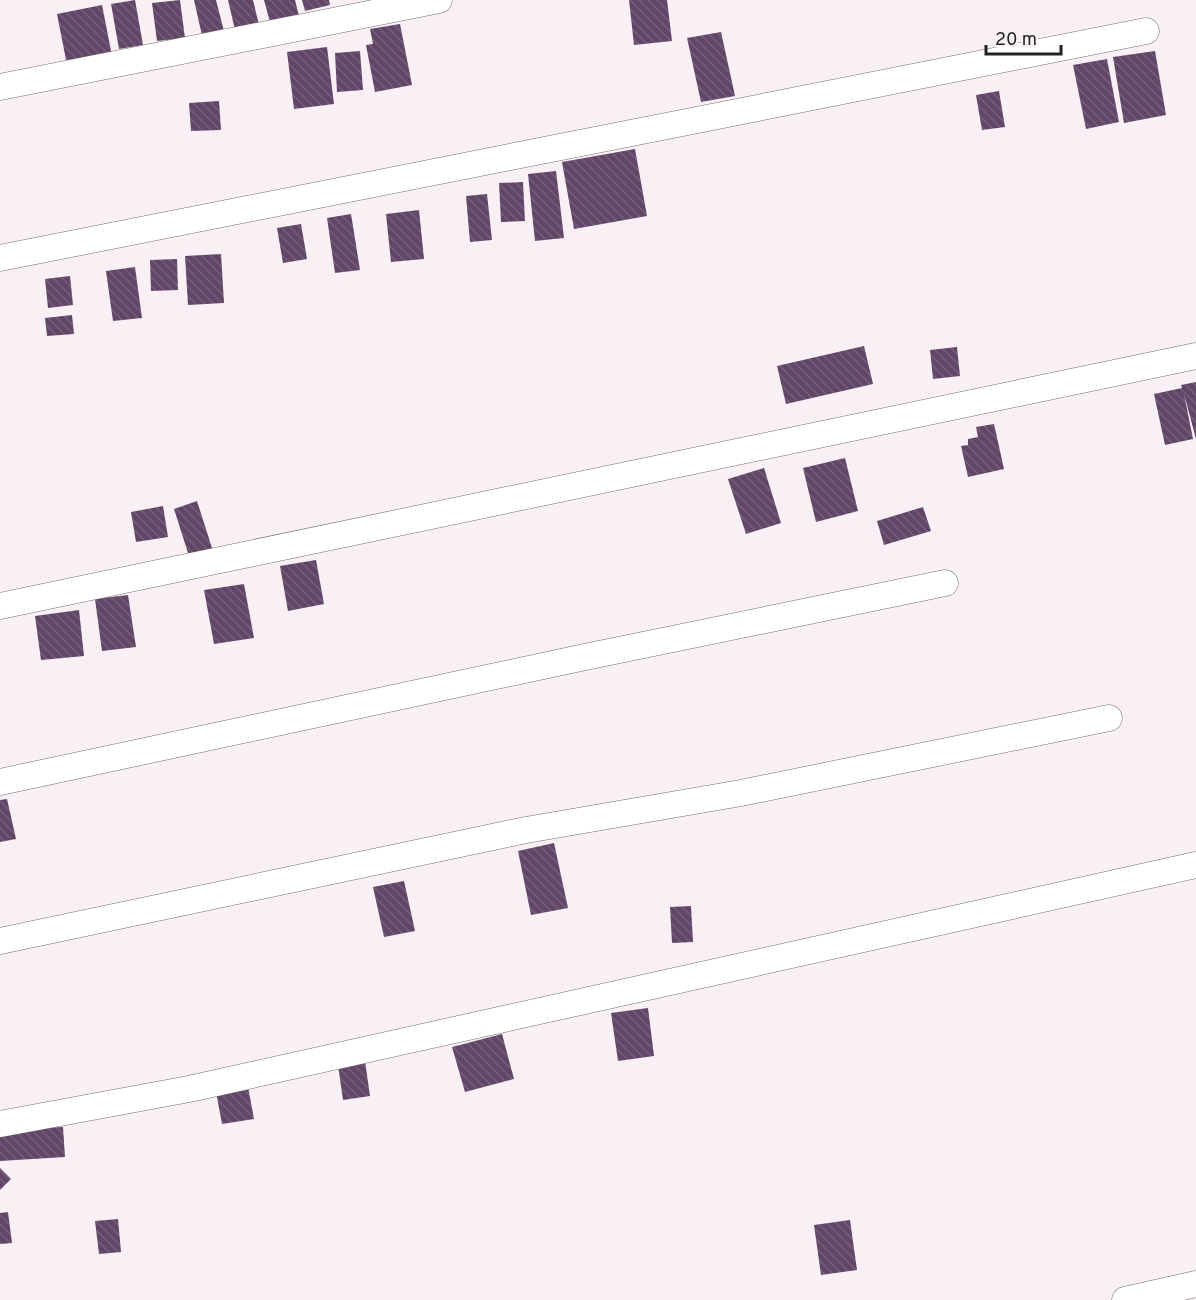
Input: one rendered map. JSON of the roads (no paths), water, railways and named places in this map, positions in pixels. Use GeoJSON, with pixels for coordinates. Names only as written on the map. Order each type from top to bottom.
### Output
{"type":"FeatureCollection","features":[{"type":"Feature","properties":{"kind":"street"},"geometry":{"type":"LineString","coordinates":[[0,87],[439,0]]}},
{"type":"Feature","properties":{"kind":"street"},"geometry":{"type":"LineString","coordinates":[[0,258],[1146,31]]}},
{"type":"Feature","properties":{"kind":"street"},"geometry":{"type":"LineString","coordinates":[[0,606],[1196,356]]}},
{"type":"Feature","properties":{"kind":"street"},"geometry":{"type":"LineString","coordinates":[[0,782],[573,659],[945,583]]}},
{"type":"Feature","properties":{"kind":"street"},"geometry":{"type":"LineString","coordinates":[[0,941],[526,830],[741,793],[1109,718]]}},
{"type":"Feature","properties":{"kind":"street"},"geometry":{"type":"LineString","coordinates":[[0,1124],[189,1089],[1196,865]]}},
{"type":"Feature","properties":{"kind":"street"},"geometry":{"type":"LineString","coordinates":[[1125,1300],[1196,1284]]}}]}
